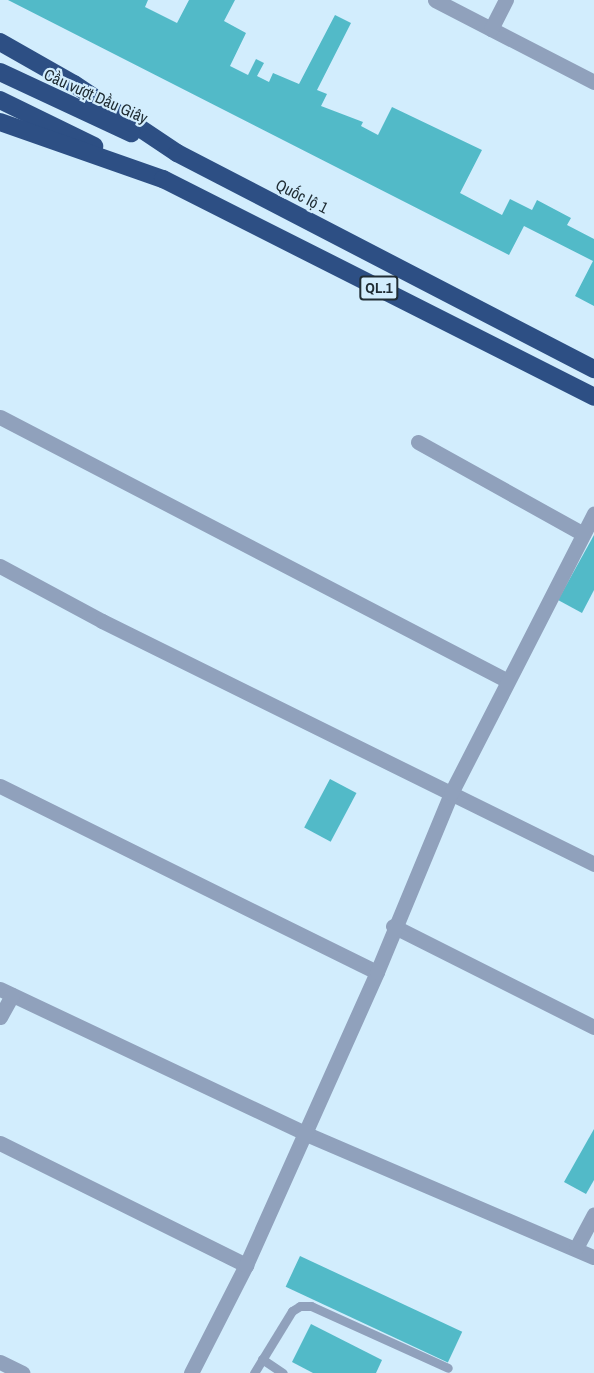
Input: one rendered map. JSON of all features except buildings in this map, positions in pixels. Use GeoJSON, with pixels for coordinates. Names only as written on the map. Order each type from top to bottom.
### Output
{"type":"FeatureCollection","features":[{"type":"Feature","properties":{"kind":"highway","name":"Quốc lộ 1"},"geometry":{"type":"LineString","coordinates":[[0,42],[74,84],[177,153],[594,369]]}},
{"type":"Feature","properties":{"kind":"highway","name":"Cầu vượt Dầu Giây"},"geometry":{"type":"LineString","coordinates":[[0,72],[177,153]]}},
{"type":"Feature","properties":{"kind":"highway","name":"QL.1"},"geometry":{"type":"LineString","coordinates":[[0,100],[163,179],[594,397]]}},
{"type":"Feature","properties":{"kind":"highway","name":"QL.1"},"geometry":{"type":"LineString","coordinates":[[0,122],[163,179]]}},
{"type":"Feature","properties":{"kind":"street"},"geometry":{"type":"LineString","coordinates":[[435,0],[594,82]]}},
{"type":"Feature","properties":{"kind":"street"},"geometry":{"type":"LineString","coordinates":[[491,29],[506,0]]}},
{"type":"Feature","properties":{"kind":"street"},"geometry":{"type":"LineString","coordinates":[[0,417],[506,680]]}},
{"type":"Feature","properties":{"kind":"street"},"geometry":{"type":"LineString","coordinates":[[418,442],[583,534]]}},
{"type":"Feature","properties":{"kind":"street"},"geometry":{"type":"LineString","coordinates":[[191,1373],[246,1265],[377,972],[393,926],[451,793],[506,680],[594,513]]}},
{"type":"Feature","properties":{"kind":"street"},"geometry":{"type":"LineString","coordinates":[[0,566],[102,621],[594,864]]}},
{"type":"Feature","properties":{"kind":"street"},"geometry":{"type":"LineString","coordinates":[[0,786],[377,972]]}},
{"type":"Feature","properties":{"kind":"street"},"geometry":{"type":"LineString","coordinates":[[393,926],[594,1028]]}},
{"type":"Feature","properties":{"kind":"street"},"geometry":{"type":"LineString","coordinates":[[0,1017],[6,992],[304,1133],[594,1257]]}},
{"type":"Feature","properties":{"kind":"street"},"geometry":{"type":"LineString","coordinates":[[0,1143],[246,1265]]}},
{"type":"Feature","properties":{"kind":"street"},"geometry":{"type":"LineString","coordinates":[[576,1248],[594,1214]]}},
{"type":"Feature","properties":{"kind":"street"},"geometry":{"type":"LineString","coordinates":[[0,1362],[23,1373]]}},
{"type":"Feature","properties":{"kind":"lane"},"geometry":{"type":"LineString","coordinates":[[254,1373],[292,1311],[300,1306],[311,1306],[448,1368]]}},
{"type":"Feature","properties":{"kind":"lane"},"geometry":{"type":"LineString","coordinates":[[262,1359],[283,1373]]}}]}
